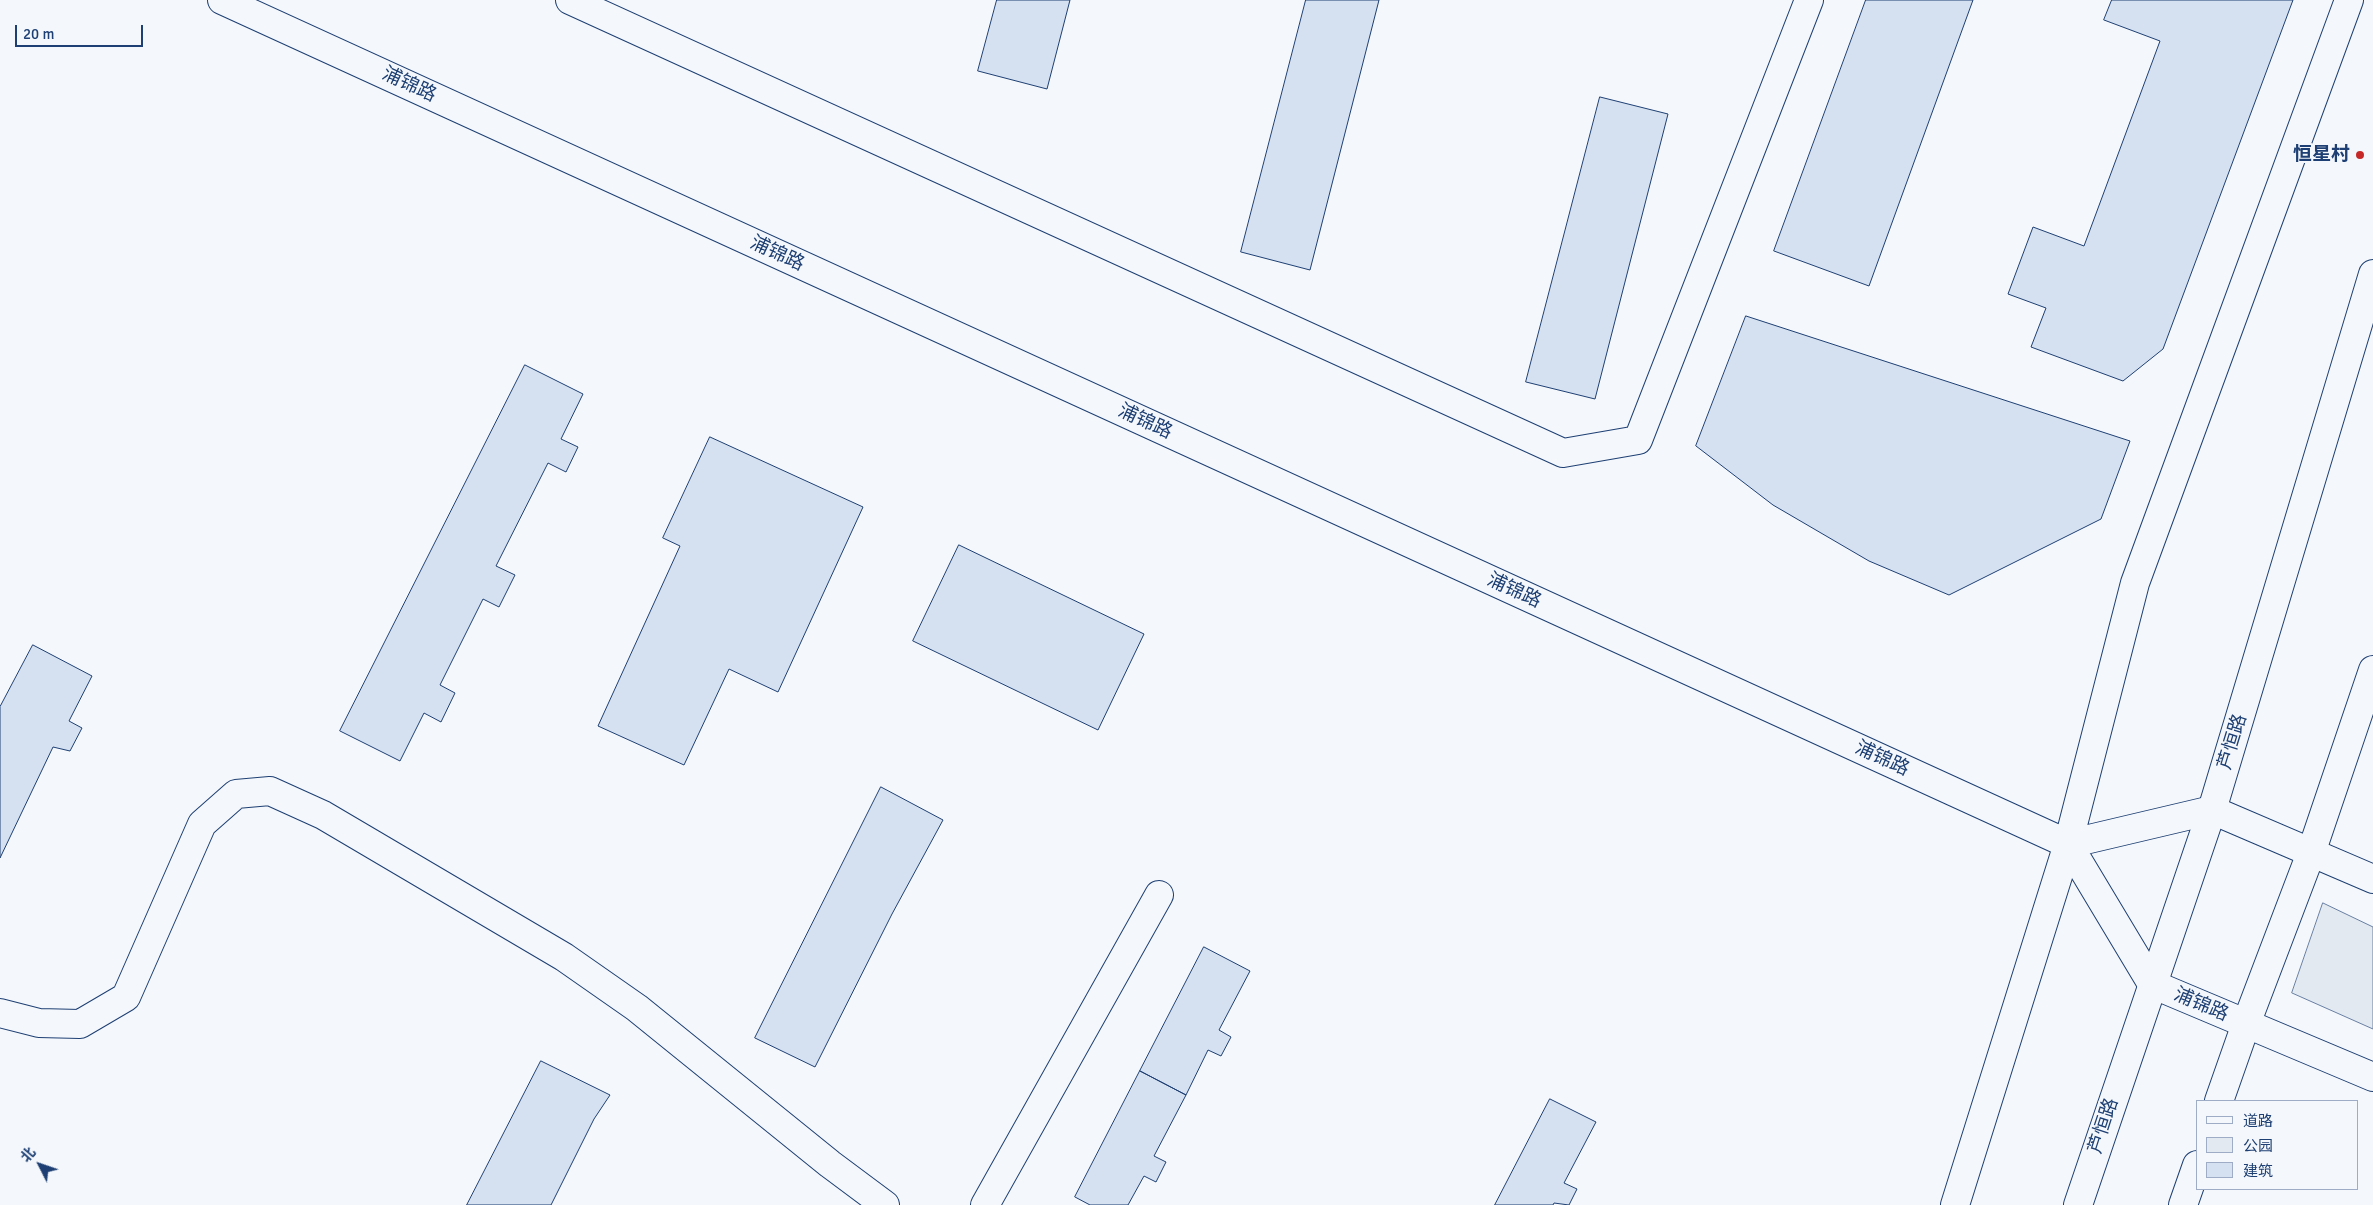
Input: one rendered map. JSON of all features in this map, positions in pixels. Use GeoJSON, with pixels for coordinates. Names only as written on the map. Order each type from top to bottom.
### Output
{"type":"FeatureCollection","features":[{"type":"Feature","properties":{"kind":"street","name":"浦锦路"},"geometry":{"type":"LineString","coordinates":[[222,0],[2068,844],[2152,984],[2373,1078]]}},
{"type":"Feature","properties":{"kind":"street"},"geometry":{"type":"LineString","coordinates":[[570,0],[1563,453],[1638,440],[1809,0]]}},
{"type":"Feature","properties":{"kind":"street"},"geometry":{"type":"LineString","coordinates":[[1955,1205],[2068,844],[2135,583],[2349,0]]}},
{"type":"Feature","properties":{"kind":"street","name":"芦恒路"},"geometry":{"type":"LineString","coordinates":[[2078,1205],[2212,810],[2373,274]]}},
{"type":"Feature","properties":{"kind":"street"},"geometry":{"type":"LineString","coordinates":[[2219,1100],[2311,853],[2373,670]]}},
{"type":"Feature","properties":{"kind":"street"},"geometry":{"type":"LineString","coordinates":[[0,1013],[39,1023],[80,1024],[126,997],[202,824],[236,794],[270,791],[323,814],[564,958],[637,1008],[830,1164],[885,1205]]}},
{"type":"Feature","properties":{"kind":"street"},"geometry":{"type":"LineString","coordinates":[[2068,844],[2212,810],[2373,879]]}},
{"type":"Feature","properties":{"kind":"street"},"geometry":{"type":"LineString","coordinates":[[985,1205],[1159,895]]}},
{"type":"Feature","properties":{"kind":"street"},"geometry":{"type":"LineString","coordinates":[[2183,1205],[2196,1168]]}},
{"type":"Feature","properties":{"kind":"green space"},"geometry":{"type":"Polygon","coordinates":[[[2323,903],[2373,927],[2373,1029],[2292,993],[2323,903]]]}},
{"type":"Feature","properties":{"kind":"building"},"geometry":{"type":"Polygon","coordinates":[[[997,0],[1070,0],[1047,89],[978,71],[997,0]]]}},
{"type":"Feature","properties":{"kind":"building"},"geometry":{"type":"Polygon","coordinates":[[[1306,0],[1379,0],[1310,270],[1241,252],[1306,0]]]}},
{"type":"Feature","properties":{"kind":"building"},"geometry":{"type":"Polygon","coordinates":[[[1866,0],[1973,0],[1869,286],[1774,251],[1866,0]]]}},
{"type":"Feature","properties":{"kind":"building"},"geometry":{"type":"Polygon","coordinates":[[[2112,0],[2293,0],[2163,349],[2123,381],[2031,347],[2046,308],[2008,294],[2033,227],[2084,246],[2160,41],[2104,20],[2112,0]]]}},
{"type":"Feature","properties":{"kind":"building"},"geometry":{"type":"Polygon","coordinates":[[[1600,97],[1668,114],[1595,399],[1526,382],[1600,97]]]}},
{"type":"Feature","properties":{"kind":"building"},"geometry":{"type":"Polygon","coordinates":[[[1746,316],[2130,441],[2101,519],[1949,595],[1869,561],[1773,505],[1696,446],[1746,316]]]}},
{"type":"Feature","properties":{"kind":"building"},"geometry":{"type":"Polygon","coordinates":[[[525,365],[583,394],[561,439],[578,447],[566,472],[548,463],[496,566],[515,575],[499,607],[483,599],[440,685],[455,693],[441,722],[424,713],[400,761],[340,731],[525,365]]]}},
{"type":"Feature","properties":{"kind":"building"},"geometry":{"type":"Polygon","coordinates":[[[710,437],[863,507],[778,692],[729,669],[684,765],[598,726],[680,546],[663,538],[710,437]]]}},
{"type":"Feature","properties":{"kind":"building"},"geometry":{"type":"Polygon","coordinates":[[[959,545],[1144,634],[1098,730],[913,641],[959,545]]]}},
{"type":"Feature","properties":{"kind":"building"},"geometry":{"type":"Polygon","coordinates":[[[33,645],[92,676],[69,721],[82,728],[70,751],[53,747],[0,858],[0,707],[33,645]]]}},
{"type":"Feature","properties":{"kind":"building"},"geometry":{"type":"Polygon","coordinates":[[[881,787],[943,820],[892,914],[815,1067],[755,1038],[881,787]]]}},
{"type":"Feature","properties":{"kind":"building"},"geometry":{"type":"Polygon","coordinates":[[[1204,947],[1250,971],[1219,1030],[1231,1037],[1221,1056],[1208,1050],[1186,1095],[1140,1071],[1204,947]]]}},
{"type":"Feature","properties":{"kind":"building"},"geometry":{"type":"Polygon","coordinates":[[[541,1061],[610,1095],[594,1119],[551,1205],[467,1205],[541,1061]]]}},
{"type":"Feature","properties":{"kind":"building"},"geometry":{"type":"Polygon","coordinates":[[[1140,1071],[1186,1095],[1154,1156],[1166,1162],[1156,1182],[1144,1176],[1128,1205],[1090,1205],[1075,1197],[1140,1071]]]}},
{"type":"Feature","properties":{"kind":"building"},"geometry":{"type":"Polygon","coordinates":[[[1550,1099],[1596,1122],[1564,1183],[1577,1189],[1569,1205],[1554,1203],[1553,1205],[1495,1205],[1550,1099]]]}},
{"type":"Feature","properties":{"kind":"place","name":"恒星村"},"geometry":{"type":"Point","coordinates":[2360,155]}}]}
